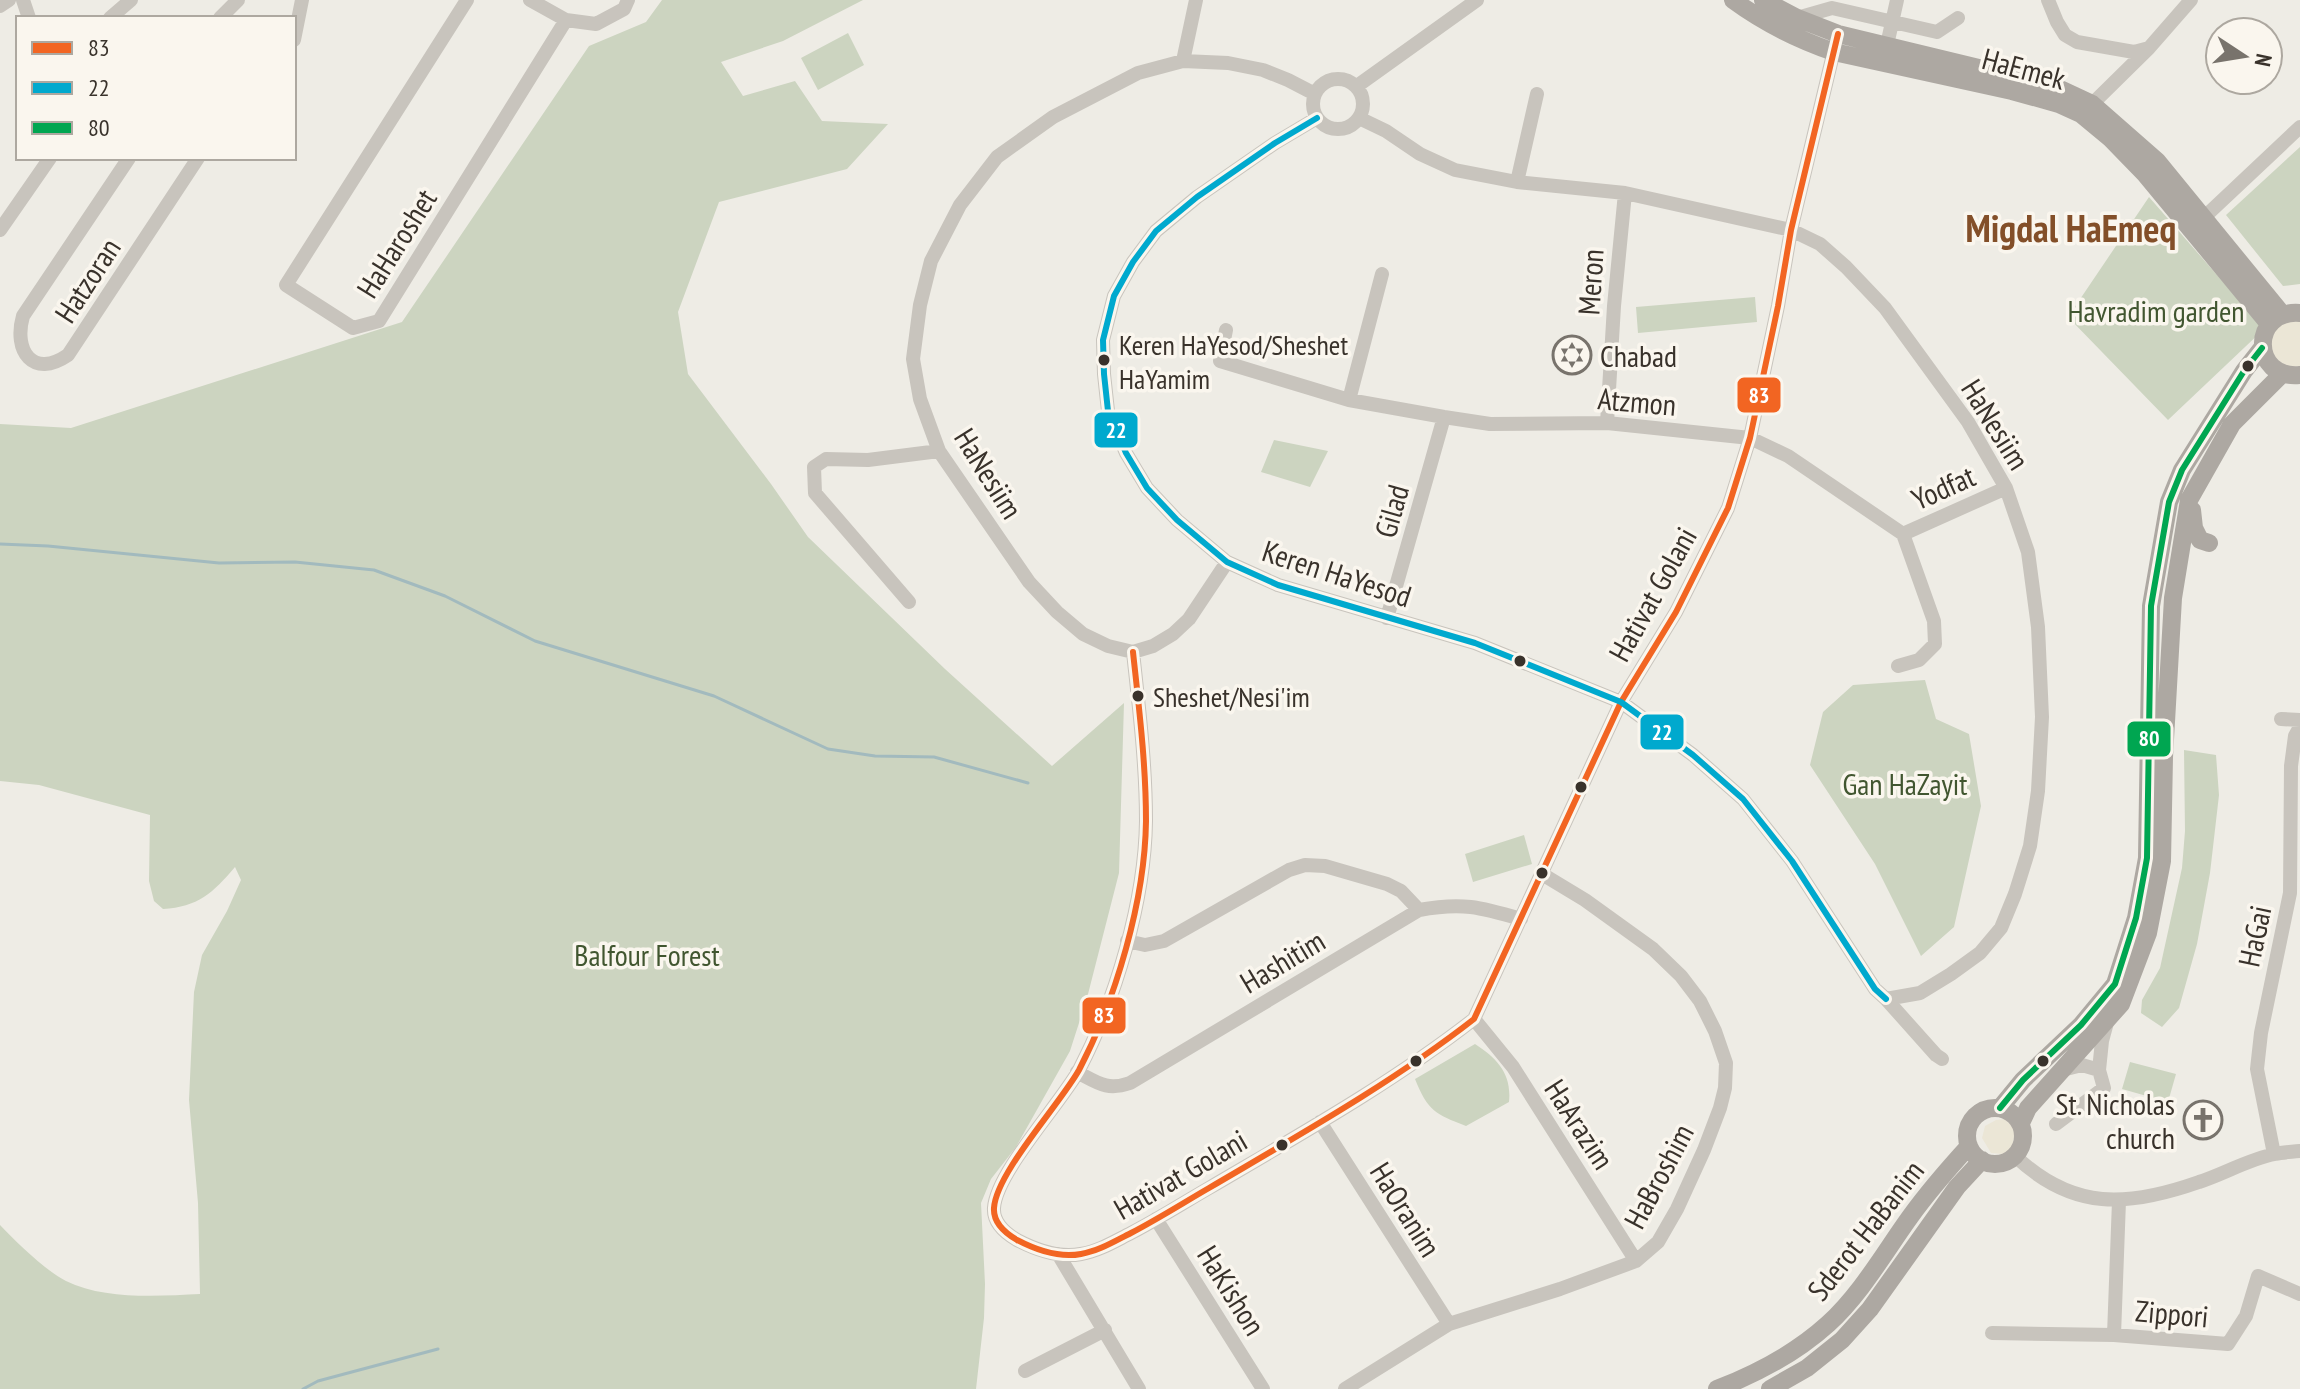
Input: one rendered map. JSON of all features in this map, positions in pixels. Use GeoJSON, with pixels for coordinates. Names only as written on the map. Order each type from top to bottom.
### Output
{"type":"FeatureCollection","features":[{"type":"Feature","properties":{"kind":"main road","name":"HaEmek"},"geometry":{"type":"LineString","coordinates":[[1733,0],[1749,12],[1814,46],[1836,43]]}},
{"type":"Feature","properties":{"kind":"main road","name":"HaEmek"},"geometry":{"type":"LineString","coordinates":[[1763,0],[1836,43],[2087,109],[2145,174],[2290,315]]}},
{"type":"Feature","properties":{"kind":"main road"},"geometry":{"type":"LineString","coordinates":[[2290,315],[2262,339],[2262,348],[2273,368],[2291,374]]}},
{"type":"Feature","properties":{"kind":"main road"},"geometry":{"type":"LineString","coordinates":[[2000,1108],[2023,1080],[2081,1025],[2115,984],[2136,918],[2147,858],[2151,606],[2169,502],[2182,470],[2244,371],[2262,348]]}},
{"type":"Feature","properties":{"kind":"main road"},"geometry":{"type":"LineString","coordinates":[[2021,1123],[2028,1108],[2121,1004],[2148,933],[2162,861],[2173,598],[2189,500],[2232,424],[2291,374]]}},
{"type":"Feature","properties":{"kind":"main road"},"geometry":{"type":"LineString","coordinates":[[2177,573],[2186,554],[2198,545],[2209,543],[2200,540],[2194,528],[2192,494]]}},
{"type":"Feature","properties":{"kind":"main road"},"geometry":{"type":"LineString","coordinates":[[2000,1108],[2015,1115],[2021,1123],[2023,1140],[2015,1156],[2003,1163],[1989,1163],[1976,1153],[1968,1130],[1976,1115],[1983,1110],[2000,1108]]}},
{"type":"Feature","properties":{"kind":"main road","name":"Sderot HaBanim"},"geometry":{"type":"LineString","coordinates":[[1717,1389],[1747,1377],[1791,1352],[1828,1324],[1861,1288],[1942,1174],[1976,1153]]}},
{"type":"Feature","properties":{"kind":"main road","name":"Sderot HaBanim"},"geometry":{"type":"LineString","coordinates":[[1770,1389],[1807,1368],[1842,1340],[1870,1309],[1957,1187],[1976,1153]]}},
{"type":"Feature","properties":{"kind":"street"},"geometry":{"type":"LineString","coordinates":[[0,6],[9,0]]}},
{"type":"Feature","properties":{"kind":"street"},"geometry":{"type":"LineString","coordinates":[[112,16],[131,0]]}},
{"type":"Feature","properties":{"kind":"street"},"geometry":{"type":"LineString","coordinates":[[222,16],[238,0]]}},
{"type":"Feature","properties":{"kind":"street"},"geometry":{"type":"LineString","coordinates":[[296,30],[302,0]]}},
{"type":"Feature","properties":{"kind":"street","name":"HaHaroshet"},"geometry":{"type":"LineString","coordinates":[[467,0],[286,285],[353,328],[379,321],[566,20]]}},
{"type":"Feature","properties":{"kind":"street"},"geometry":{"type":"LineString","coordinates":[[530,0],[566,20],[596,24],[624,9],[628,0]]}},
{"type":"Feature","properties":{"kind":"street"},"geometry":{"type":"LineString","coordinates":[[1183,61],[1196,0]]}},
{"type":"Feature","properties":{"kind":"street"},"geometry":{"type":"LineString","coordinates":[[1357,86],[1477,0]]}},
{"type":"Feature","properties":{"kind":"street"},"geometry":{"type":"LineString","coordinates":[[1885,54],[1897,0]]}},
{"type":"Feature","properties":{"kind":"street"},"geometry":{"type":"LineString","coordinates":[[2048,0],[2065,35],[2077,42],[2134,52],[2149,48]]}},
{"type":"Feature","properties":{"kind":"street"},"geometry":{"type":"LineString","coordinates":[[2087,109],[2149,48],[2191,0]]}},
{"type":"Feature","properties":{"kind":"street"},"geometry":{"type":"LineString","coordinates":[[1797,18],[1832,8],[1937,32],[1958,18]]}},
{"type":"Feature","properties":{"kind":"street","name":"Hativat Golani"},"geometry":{"type":"LineString","coordinates":[[1077,1072],[1003,1180],[994,1208],[997,1223],[1004,1232],[1019,1241],[1036,1249],[1080,1255],[1103,1248],[1156,1219],[1320,1122],[1441,1045],[1474,1019],[1621,702],[1676,612],[1728,508],[1750,438],[1791,230],[1836,43]]}},
{"type":"Feature","properties":{"kind":"street","name":"HaNesiim"},"geometry":{"type":"LineString","coordinates":[[1133,652],[1108,646],[1083,634],[1057,612],[1029,582],[939,451],[920,399],[913,359],[920,305],[931,261],[960,205],[997,157],[1053,117],[1138,73],[1183,61],[1228,63],[1263,70],[1315,94]]}},
{"type":"Feature","properties":{"kind":"street"},"geometry":{"type":"LineString","coordinates":[[1337,78],[1351,81],[1357,86],[1364,105],[1359,118],[1350,126],[1338,129],[1326,126],[1317,118],[1313,109],[1315,94],[1324,83],[1337,78]]}},
{"type":"Feature","properties":{"kind":"street"},"geometry":{"type":"LineString","coordinates":[[1517,182],[1537,94]]}},
{"type":"Feature","properties":{"kind":"street","name":"Keren HaYesod"},"geometry":{"type":"LineString","coordinates":[[1317,118],[1197,197],[1156,231],[1133,262],[1114,296],[1103,340],[1108,411],[1126,453],[1147,488],[1177,520],[1227,562],[1278,585],[1475,643],[1621,702],[1693,755],[1743,799],[1792,861],[1875,989],[1886,999]]}},
{"type":"Feature","properties":{"kind":"street","name":"HaNesiim"},"geometry":{"type":"LineString","coordinates":[[1359,118],[1386,131],[1420,154],[1455,170],[1517,182],[1625,193],[1791,230],[1820,244],[1885,308],[1968,422],[2006,488],[2028,552],[2038,627],[2042,717],[2038,791],[2030,846],[2001,928],[1980,953],[1951,974],[1920,993],[1886,999]]}},
{"type":"Feature","properties":{"kind":"street"},"geometry":{"type":"LineString","coordinates":[[2197,223],[2300,127]]}},
{"type":"Feature","properties":{"kind":"street"},"geometry":{"type":"LineString","coordinates":[[0,230],[49,160]]}},
{"type":"Feature","properties":{"kind":"street","name":"Hatzoran"},"geometry":{"type":"LineString","coordinates":[[128,160],[23,316],[20,340],[29,359],[55,365],[68,355],[197,160]]}},
{"type":"Feature","properties":{"kind":"street","name":"Meron"},"geometry":{"type":"LineString","coordinates":[[1607,423],[1625,193]]}},
{"type":"Feature","properties":{"kind":"street"},"geometry":{"type":"LineString","coordinates":[[1349,400],[1382,274]]}},
{"type":"Feature","properties":{"kind":"street","name":"Atzmon"},"geometry":{"type":"LineString","coordinates":[[1226,330],[1220,361],[1349,400],[1490,424],[1607,423],[1750,438],[1788,456],[1903,534]]}},
{"type":"Feature","properties":{"kind":"street","name":"Gilad"},"geometry":{"type":"LineString","coordinates":[[1387,618],[1444,417]]}},
{"type":"Feature","properties":{"kind":"street"},"geometry":{"type":"LineString","coordinates":[[909,602],[815,493],[814,467],[826,459],[868,460],[939,451]]}},
{"type":"Feature","properties":{"kind":"street","name":"Yodfat"},"geometry":{"type":"LineString","coordinates":[[1903,534],[2006,488]]}},
{"type":"Feature","properties":{"kind":"street"},"geometry":{"type":"LineString","coordinates":[[1898,666],[1919,660],[1935,644],[1934,621],[1903,534]]}},
{"type":"Feature","properties":{"kind":"street"},"geometry":{"type":"LineString","coordinates":[[1077,1072],[1103,1019],[1127,941],[1143,861],[1146,822],[1143,759],[1133,652],[1153,646],[1189,619],[1227,562]]}},
{"type":"Feature","properties":{"kind":"street"},"geometry":{"type":"LineString","coordinates":[[2281,719],[2300,720]]}},
{"type":"Feature","properties":{"kind":"street","name":"HaGai"},"geometry":{"type":"LineString","coordinates":[[2274,1154],[2257,1069],[2261,1033],[2290,893],[2291,766],[2295,736],[2300,727]]}},
{"type":"Feature","properties":{"kind":"street"},"geometry":{"type":"LineString","coordinates":[[1127,941],[1145,945],[1164,941],[1289,870],[1305,865],[1325,866],[1387,884],[1401,891],[1419,910]]}},
{"type":"Feature","properties":{"kind":"street","name":"HaBroshim"},"geometry":{"type":"LineString","coordinates":[[1345,1389],[1449,1324],[1636,1261],[1658,1242],[1704,1150],[1720,1108],[1726,1063],[1700,1001],[1681,976],[1653,949],[1585,900],[1542,874]]}},
{"type":"Feature","properties":{"kind":"street","name":"Hashitim"},"geometry":{"type":"LineString","coordinates":[[1077,1072],[1102,1085],[1117,1087],[1130,1083],[1419,910],[1447,905],[1477,906],[1521,919]]}},
{"type":"Feature","properties":{"kind":"street"},"geometry":{"type":"LineString","coordinates":[[1886,999],[1942,1059]]}},
{"type":"Feature","properties":{"kind":"street","name":"HaArazim"},"geometry":{"type":"LineString","coordinates":[[1474,1019],[1513,1067],[1636,1261]]}},
{"type":"Feature","properties":{"kind":"street"},"geometry":{"type":"LineString","coordinates":[[2056,1124],[2104,1088],[2099,1070],[2108,1019]]}},
{"type":"Feature","properties":{"kind":"street"},"geometry":{"type":"LineString","coordinates":[[2062,1070],[2082,1065],[2099,1070]]}},
{"type":"Feature","properties":{"kind":"street","name":"HaOranim"},"geometry":{"type":"LineString","coordinates":[[1320,1122],[1449,1324]]}},
{"type":"Feature","properties":{"kind":"street"},"geometry":{"type":"LineString","coordinates":[[2015,1156],[2035,1175],[2058,1189],[2119,1201],[2158,1195],[2274,1154],[2300,1151]]}},
{"type":"Feature","properties":{"kind":"street"},"geometry":{"type":"LineString","coordinates":[[2114,1335],[2119,1201]]}},
{"type":"Feature","properties":{"kind":"street","name":"HaKishon"},"geometry":{"type":"LineString","coordinates":[[1156,1219],[1263,1389]]}},
{"type":"Feature","properties":{"kind":"street"},"geometry":{"type":"LineString","coordinates":[[1058,1254],[1139,1389]]}},
{"type":"Feature","properties":{"kind":"street","name":"Zippori"},"geometry":{"type":"LineString","coordinates":[[1992,1333],[2114,1335],[2228,1344],[2246,1316],[2258,1276],[2300,1294]]}},
{"type":"Feature","properties":{"kind":"street"},"geometry":{"type":"LineString","coordinates":[[1025,1371],[1105,1330]]}},
{"type":"Feature","properties":{"kind":"green space","name":"Balfour Forest"},"geometry":{"type":"Polygon","coordinates":[[[662,0],[863,0],[783,41],[721,62],[743,96],[795,81],[822,121],[888,124],[847,169],[719,202],[678,312],[688,374],[808,537],[945,669],[1052,766],[1124,703],[1119,873],[1087,998],[1070,1051],[1016,1147],[991,1179],[981,1203],[985,1284],[976,1389],[0,1389],[0,1225],[50,1270],[81,1287],[114,1294],[200,1294],[198,1203],[189,1100],[194,992],[202,955],[241,880],[235,867],[204,897],[186,905],[163,909],[154,901],[149,881],[150,815],[39,785],[0,781],[0,424],[71,428],[402,322],[589,46],[646,22],[662,0]]]}},
{"type":"Feature","properties":{"kind":"green space"},"geometry":{"type":"Polygon","coordinates":[[[848,33],[864,65],[818,90],[801,58],[848,33]]]}},
{"type":"Feature","properties":{"kind":"green space"},"geometry":{"type":"Polygon","coordinates":[[[2300,147],[2300,284],[2283,286],[2226,215],[2300,147]]]}},
{"type":"Feature","properties":{"kind":"green space","name":"Havradim garden"},"geometry":{"type":"Polygon","coordinates":[[[2149,197],[2264,329],[2168,420],[2068,317],[2149,197]]]}},
{"type":"Feature","properties":{"kind":"green space"},"geometry":{"type":"Polygon","coordinates":[[[1755,297],[1757,322],[1638,333],[1636,307],[1755,297]]]}},
{"type":"Feature","properties":{"kind":"green space"},"geometry":{"type":"Polygon","coordinates":[[[1274,440],[1328,451],[1310,487],[1261,472],[1274,440]]]}},
{"type":"Feature","properties":{"kind":"green space","name":"Gan HaZayit"},"geometry":{"type":"Polygon","coordinates":[[[1925,680],[1936,719],[1969,734],[1981,806],[1954,927],[1921,956],[1875,864],[1810,765],[1823,712],[1853,685],[1925,680]]]}},
{"type":"Feature","properties":{"kind":"green space"},"geometry":{"type":"Polygon","coordinates":[[[2184,750],[2216,755],[2219,795],[2210,873],[2197,944],[2179,1008],[2162,1027],[2141,1013],[2142,1000],[2160,968],[2182,868],[2184,750]]]}},
{"type":"Feature","properties":{"kind":"green space"},"geometry":{"type":"Polygon","coordinates":[[[1524,835],[1532,864],[1473,882],[1465,854],[1524,835]]]}},
{"type":"Feature","properties":{"kind":"green space"},"geometry":{"type":"Polygon","coordinates":[[[1475,1044],[1501,1068],[1508,1083],[1509,1102],[1466,1126],[1434,1110],[1415,1079],[1475,1044]]]}},
{"type":"Feature","properties":{"kind":"green space"},"geometry":{"type":"Polygon","coordinates":[[[2130,1062],[2176,1074],[2168,1102],[2122,1089],[2130,1062]]]}},
{"type":"Feature","properties":{"kind":"shaded area"},"geometry":{"type":"Polygon","coordinates":[[[2300,316],[2300,372],[2281,370],[2266,338],[2269,329],[2300,316]]]}},
{"type":"Feature","properties":{"kind":"shaded area"},"geometry":{"type":"Polygon","coordinates":[[[2005,1119],[2015,1130],[2012,1148],[2004,1154],[1991,1153],[1982,1138],[1985,1126],[2005,1119]]]}},
{"type":"Feature","properties":{"kind":"waterway"},"geometry":{"type":"LineString","coordinates":[[0,544],[219,563],[295,562],[374,570],[445,596],[535,641],[714,696],[828,749],[875,756],[934,757],[1028,783]]}},
{"type":"Feature","properties":{"kind":"waterway"},"geometry":{"type":"LineString","coordinates":[[303,1389],[318,1381],[438,1349]]}},
{"type":"Feature","properties":{"kind":"transit line","name":"83"},"geometry":{"type":"LineString","coordinates":[[1133,652],[1146,821],[1134,916],[1105,1012],[1079,1070],[1005,1176],[994,1208],[998,1223],[1008,1234],[1032,1247],[1057,1254],[1094,1251],[1151,1222],[1344,1108],[1474,1019],[1621,702],[1676,612],[1728,508],[1750,438],[1791,230],[1838,34]]}},
{"type":"Feature","properties":{"kind":"transit line","name":"22"},"geometry":{"type":"LineString","coordinates":[[1317,118],[1197,197],[1156,231],[1133,262],[1114,296],[1103,340],[1108,411],[1126,453],[1147,488],[1177,520],[1227,562],[1278,585],[1475,643],[1621,702],[1693,755],[1743,799],[1792,861],[1875,989],[1886,999]]}},
{"type":"Feature","properties":{"kind":"transit line","name":"80"},"geometry":{"type":"LineString","coordinates":[[2000,1108],[2023,1080],[2081,1025],[2115,984],[2136,918],[2147,858],[2151,606],[2169,502],[2182,470],[2244,371],[2262,348]]}},
{"type":"Feature","properties":{"kind":"place","name":"Chabad"},"geometry":{"type":"Point","coordinates":[1572,355]}},
{"type":"Feature","properties":{"kind":"place","name":"Keren HaYesod/Sheshet HaYamim"},"geometry":{"type":"Point","coordinates":[1104,360]}},
{"type":"Feature","properties":{"kind":"place","name":"Sheshet/Nesi'im"},"geometry":{"type":"Point","coordinates":[1138,696]}},
{"type":"Feature","properties":{"kind":"place","name":"St. Nicholas church"},"geometry":{"type":"Point","coordinates":[2203,1120]}},
{"type":"Feature","properties":{"kind":"district","name":"Migdal HaEmeq"},"geometry":{"type":"Point","coordinates":[2071,227]}}]}
